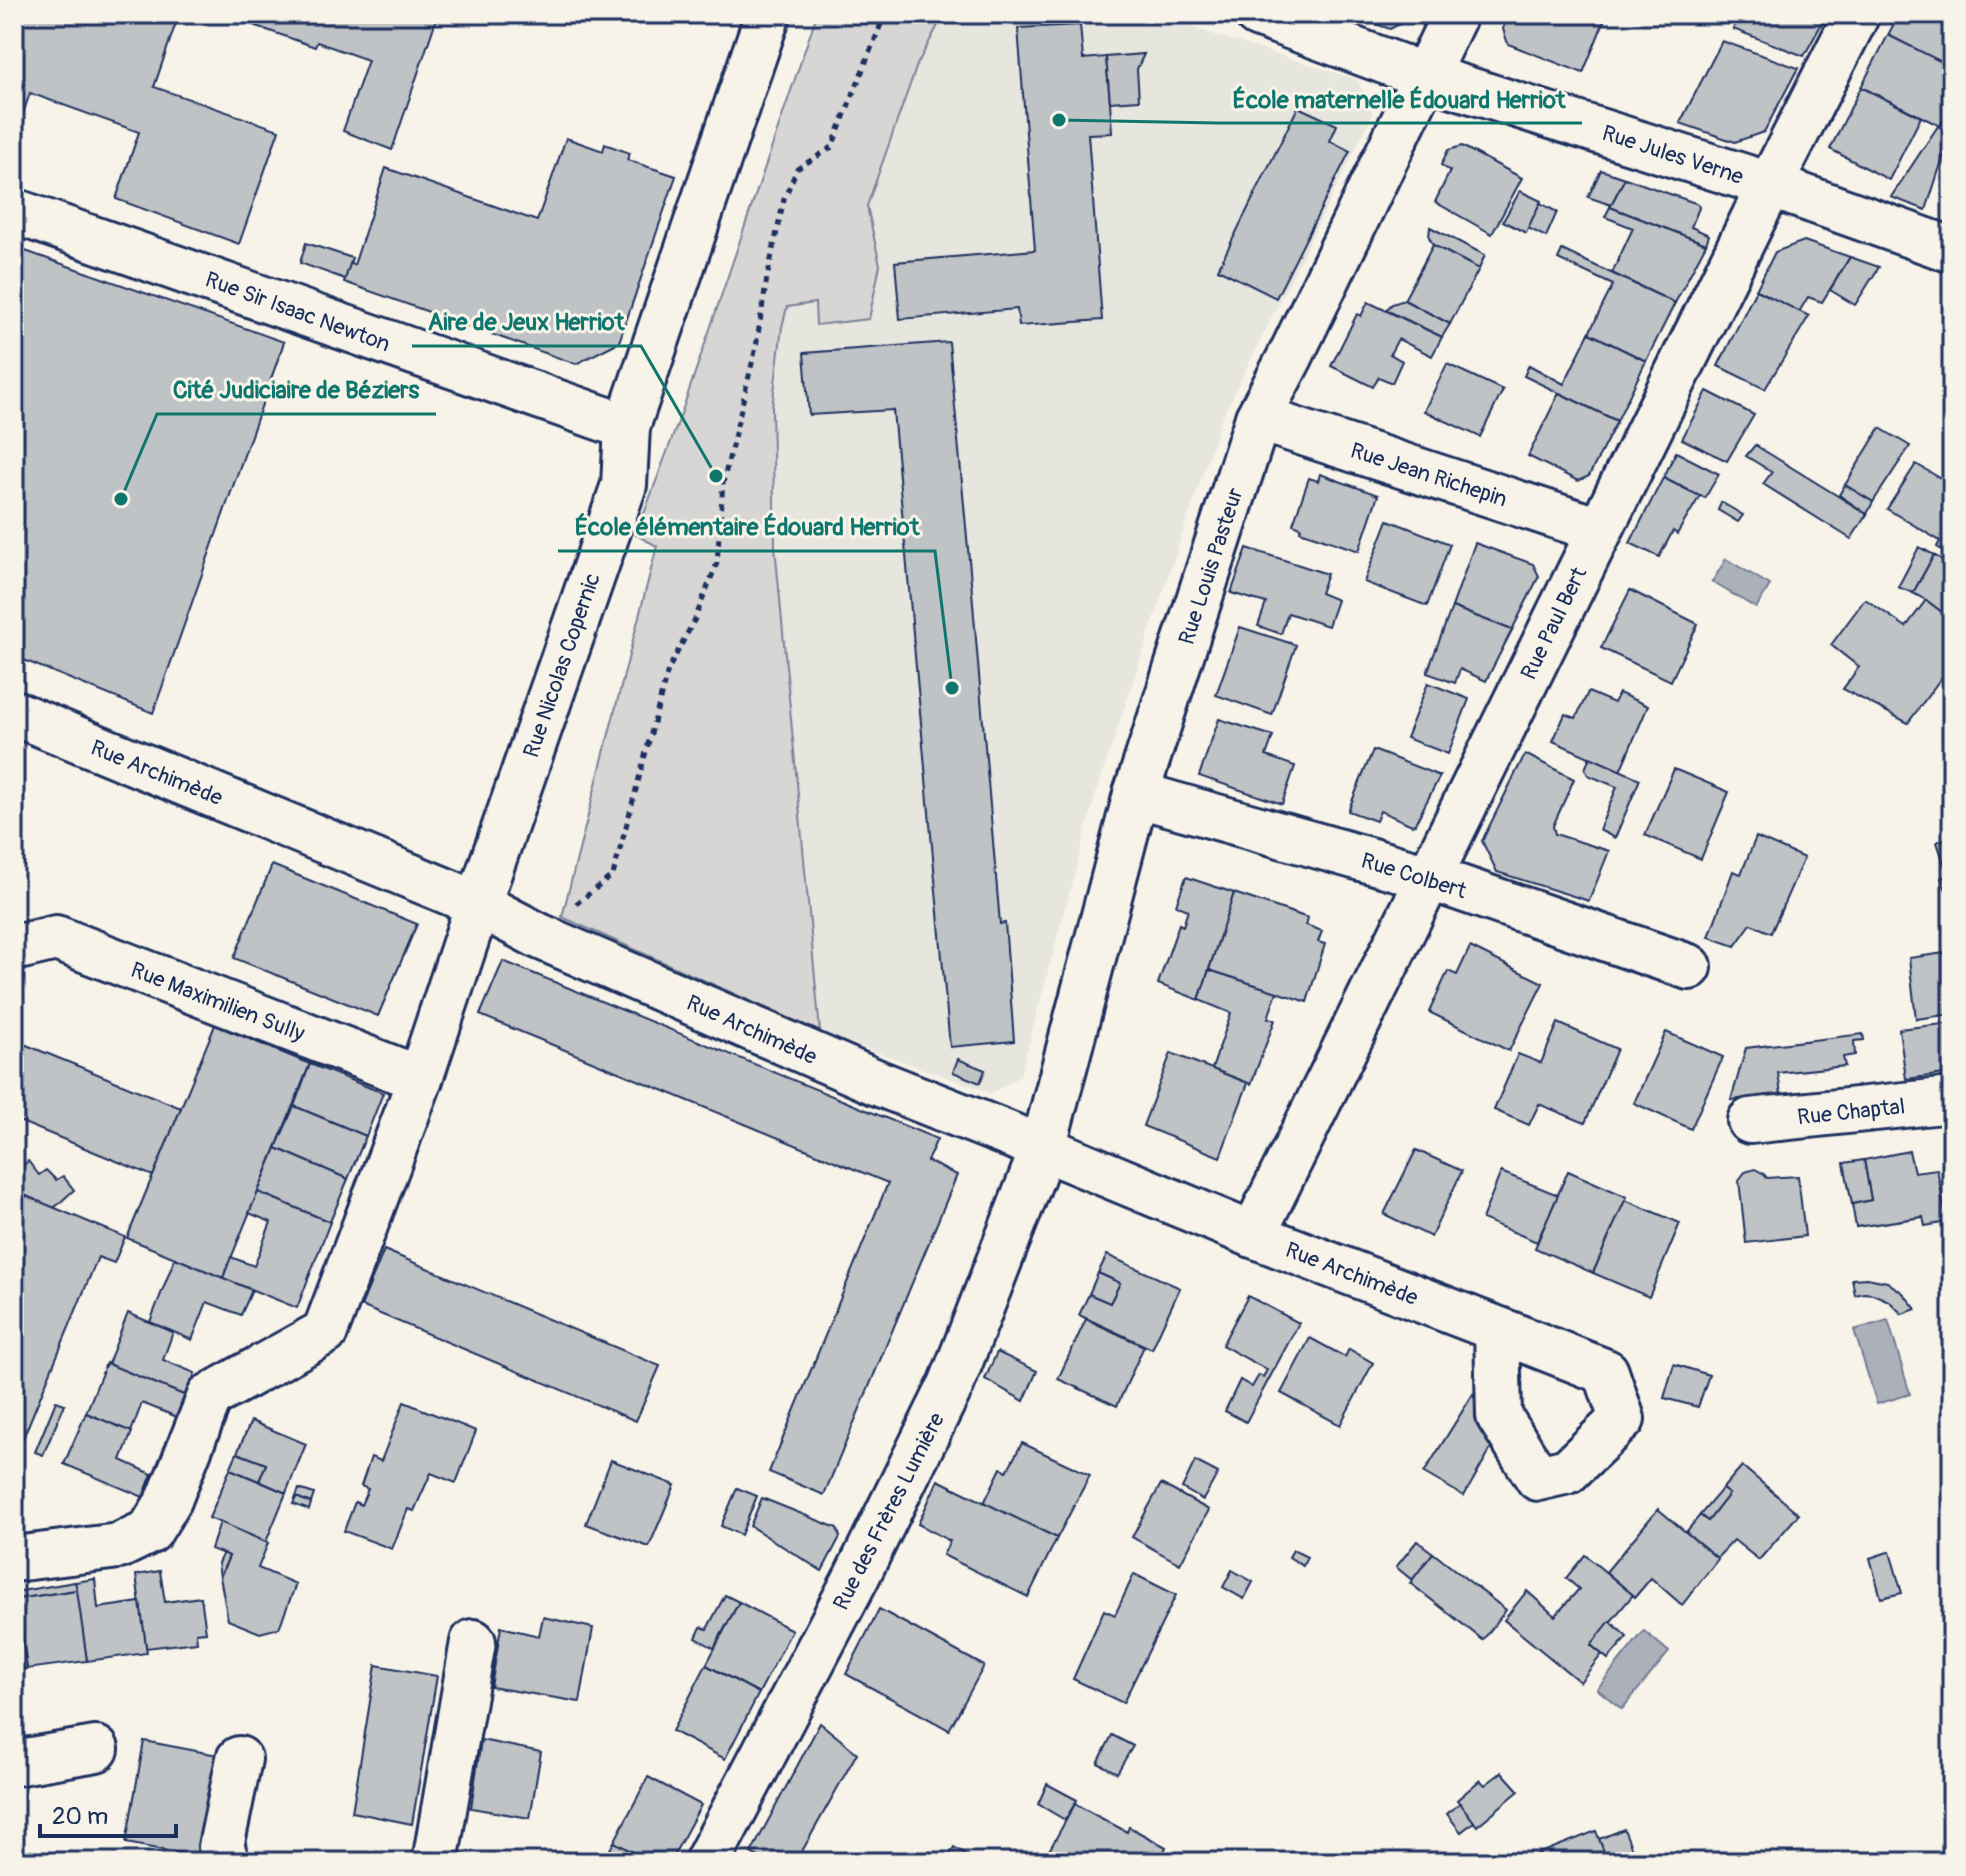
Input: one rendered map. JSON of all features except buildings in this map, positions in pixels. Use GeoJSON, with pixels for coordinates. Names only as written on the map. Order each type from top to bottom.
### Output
{"type":"FeatureCollection","features":[{"type":"Feature","properties":{"kind":"street","name":"Rue Nicolas Copernic"},"geometry":{"type":"LineString","coordinates":[[478,904],[624,485],[627,427],[768,14]]}},
{"type":"Feature","properties":{"kind":"street","name":"Rue Jules Verne"},"geometry":{"type":"LineString","coordinates":[[1257,14],[1425,76],[1770,185],[1952,250]]}},
{"type":"Feature","properties":{"kind":"street","name":"Rue Louis Pasteur"},"geometry":{"type":"LineString","coordinates":[[1043,1148],[1136,794],[1258,418],[1455,14]]}},
{"type":"Feature","properties":{"kind":"street","name":"Rue Paul Bert"},"geometry":{"type":"LineString","coordinates":[[1253,1235],[1599,530],[1857,14]]}},
{"type":"Feature","properties":{"kind":"street","name":"Rue Sir Isaac Newton"},"geometry":{"type":"LineString","coordinates":[[14,211],[627,427]]}},
{"type":"Feature","properties":{"kind":"street","name":"Rue Jean Richepin"},"geometry":{"type":"LineString","coordinates":[[1258,418],[1599,530]]}},
{"type":"Feature","properties":{"kind":"street","name":"Rue Archimède"},"geometry":{"type":"LineString","coordinates":[[14,713],[478,904],[539,936],[850,1071],[1253,1235],[1497,1329]]}},
{"type":"Feature","properties":{"kind":"street","name":"Rue Colbert"},"geometry":{"type":"LineString","coordinates":[[1136,794],[1428,877],[1689,967]]}},
{"type":"Feature","properties":{"kind":"street"},"geometry":{"type":"LineString","coordinates":[[14,1559],[119,1546],[150,1531],[169,1500],[210,1396],[325,1332],[420,1079],[478,904]]}},
{"type":"Feature","properties":{"kind":"street","name":"Rue Maximilien Sully"},"geometry":{"type":"LineString","coordinates":[[14,948],[56,938],[420,1079]]}},
{"type":"Feature","properties":{"kind":"street","name":"Rue Chaptal"},"geometry":{"type":"LineString","coordinates":[[1750,1121],[1952,1100]]}},
{"type":"Feature","properties":{"kind":"street","name":"Rue des Frères Lumière"},"geometry":{"type":"LineString","coordinates":[[707,1862],[856,1578],[951,1385],[1043,1148]]}},
{"type":"Feature","properties":{"kind":"street"},"geometry":{"type":"LineString","coordinates":[[435,1862],[473,1642]]}},
{"type":"Feature","properties":{"kind":"street"},"geometry":{"type":"LineString","coordinates":[[14,1763],[96,1749]]}},
{"type":"Feature","properties":{"kind":"street"},"geometry":{"type":"LineString","coordinates":[[227,1862],[221,1847],[239,1759]]}},
{"type":"Feature","properties":{"kind":"path"},"geometry":{"type":"LineString","coordinates":[[575,905],[613,875],[668,670],[695,619],[717,563],[723,483],[756,347],[784,199],[797,169],[832,147],[885,14]]}},
{"type":"Feature","properties":{"kind":"shaded area"},"geometry":{"type":"Polygon","coordinates":[[[817,14],[944,14],[917,65],[867,206],[880,265],[869,319],[816,325],[815,303],[787,307],[772,408],[775,546],[820,1032],[562,917],[657,546],[636,535],[680,417],[817,14]]]}},
{"type":"Feature","properties":{"kind":"shaded area"},"geometry":{"type":"Polygon","coordinates":[[[944,14],[1149,14],[1358,80],[1373,114],[1221,419],[1098,786],[1020,1076],[991,1093],[820,1032],[775,546],[772,408],[787,307],[816,302],[816,324],[880,265],[867,206],[917,65],[944,14]]]}},
{"type":"Feature","properties":{"kind":"shaded area"},"geometry":{"type":"Polygon","coordinates":[[[1726,559],[1770,585],[1756,608],[1712,582],[1726,559]]]}},
{"type":"Feature","properties":{"kind":"shaded area"},"geometry":{"type":"Polygon","coordinates":[[[1888,1320],[1910,1394],[1877,1404],[1854,1330],[1888,1320]]]}},
{"type":"Feature","properties":{"kind":"shaded area"},"geometry":{"type":"Polygon","coordinates":[[[1644,1631],[1669,1652],[1622,1709],[1597,1689],[1644,1631]]]}},
{"type":"Feature","properties":{"kind":"place","name":"École maternelle Édouard Herriot"},"geometry":{"type":"Point","coordinates":[1059,120]}},
{"type":"Feature","properties":{"kind":"place","name":"Aire de Jeux Herriot"},"geometry":{"type":"Point","coordinates":[716,476]}},
{"type":"Feature","properties":{"kind":"place","name":"Cité Judiciaire de Béziers"},"geometry":{"type":"Point","coordinates":[121,499]}},
{"type":"Feature","properties":{"kind":"place","name":"École élémentaire Édouard Herriot"},"geometry":{"type":"Point","coordinates":[952,688]}}]}
